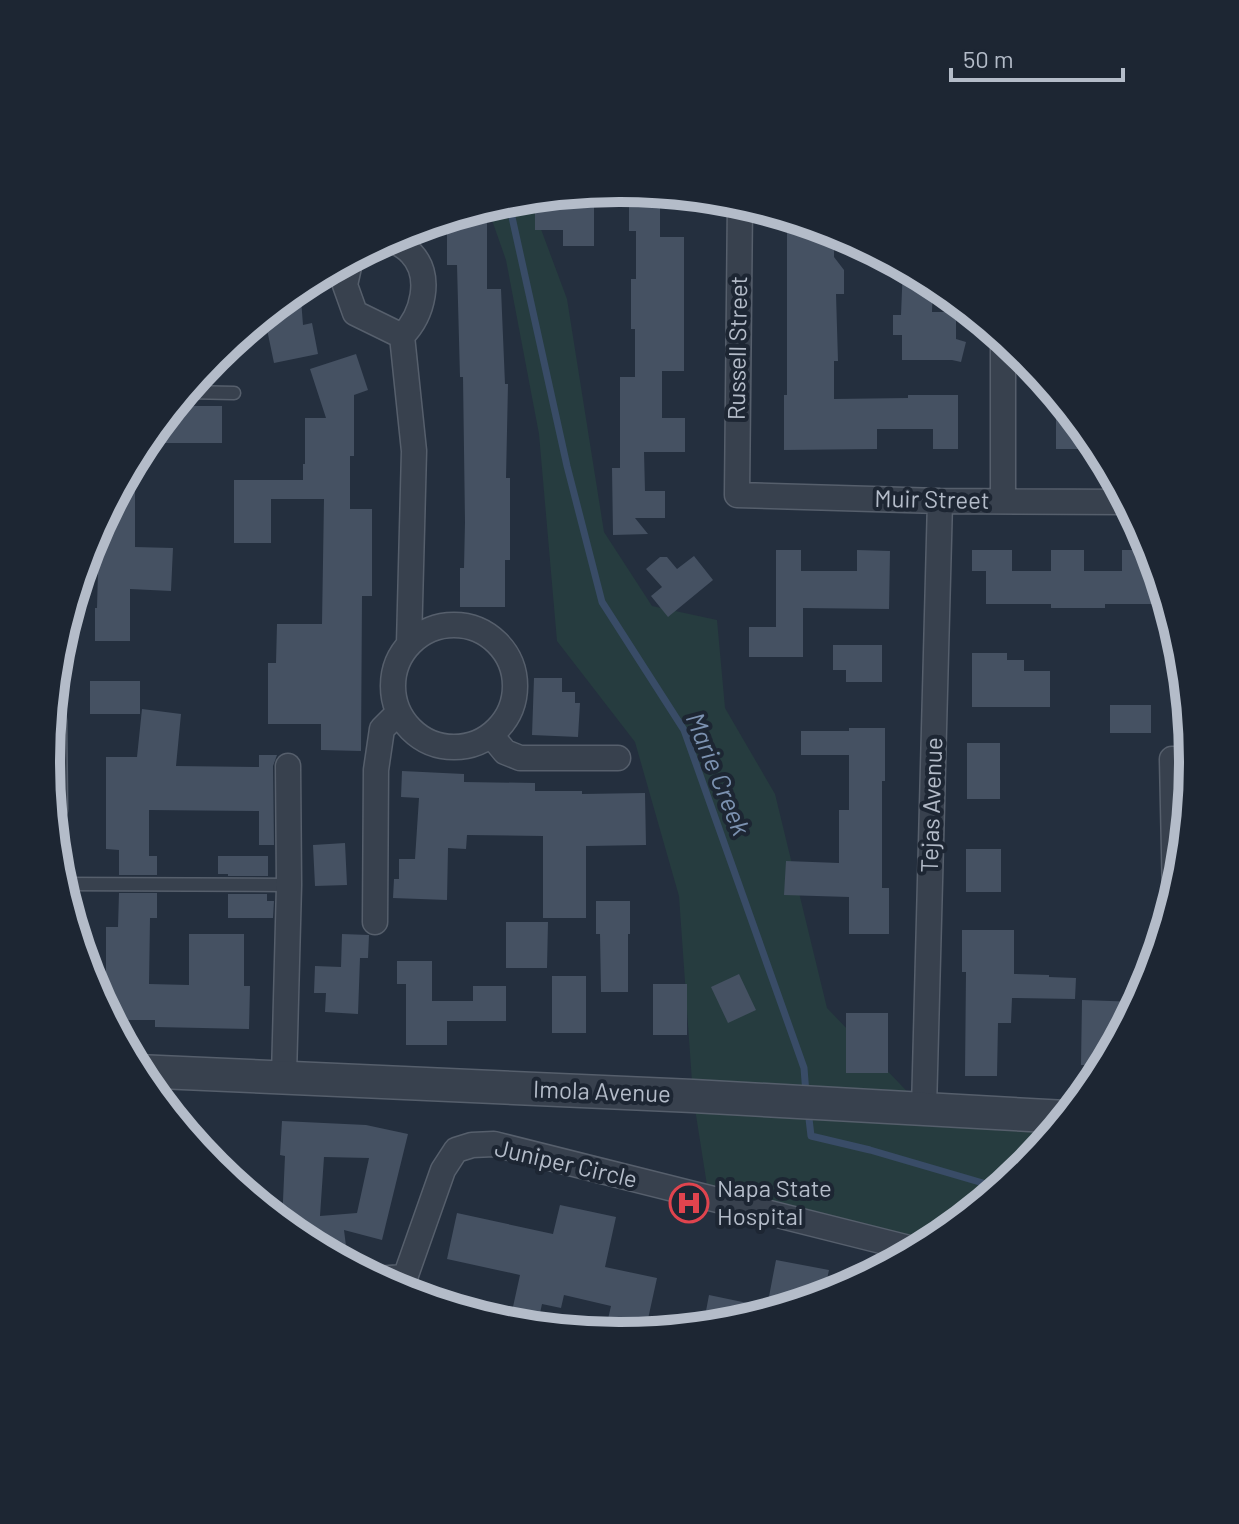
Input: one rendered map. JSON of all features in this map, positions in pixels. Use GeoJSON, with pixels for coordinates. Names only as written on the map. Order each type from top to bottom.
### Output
{"type":"FeatureCollection","features":[{"type":"Feature","properties":{"kind":"street","name":"Russell Street"},"geometry":{"type":"LineString","coordinates":[[737,495],[740,216]]}},
{"type":"Feature","properties":{"kind":"street"},"geometry":{"type":"LineString","coordinates":[[402,246],[411,252],[424,272],[423,298],[414,325],[402,336]]}},
{"type":"Feature","properties":{"kind":"street"},"geometry":{"type":"LineString","coordinates":[[348,273],[345,285],[355,313],[402,336]]}},
{"type":"Feature","properties":{"kind":"street"},"geometry":{"type":"LineString","coordinates":[[402,336],[414,451],[409,644]]}},
{"type":"Feature","properties":{"kind":"street"},"geometry":{"type":"LineString","coordinates":[[1003,355],[1003,501]]}},
{"type":"Feature","properties":{"kind":"street","name":"Muir Street"},"geometry":{"type":"LineString","coordinates":[[737,495],[1114,502]]}},
{"type":"Feature","properties":{"kind":"street","name":"Tejas Avenue"},"geometry":{"type":"LineString","coordinates":[[924,1109],[940,501]]}},
{"type":"Feature","properties":{"kind":"street"},"geometry":{"type":"LineString","coordinates":[[444,626],[465,626],[484,633],[500,645],[511,662],[515,682],[514,702],[505,721],[491,735],[473,745],[453,748],[433,744],[416,734],[398,713],[393,697],[398,661],[409,644],[425,632],[444,626]]}},
{"type":"Feature","properties":{"kind":"street"},"geometry":{"type":"LineString","coordinates":[[375,922],[376,770],[382,729],[398,713]]}},
{"type":"Feature","properties":{"kind":"street"},"geometry":{"type":"LineString","coordinates":[[491,735],[505,752],[520,758],[618,758]]}},
{"type":"Feature","properties":{"kind":"street"},"geometry":{"type":"LineString","coordinates":[[1174,837],[1172,759],[1179,759]]}},
{"type":"Feature","properties":{"kind":"street"},"geometry":{"type":"LineString","coordinates":[[284,1076],[289,885],[288,766]]}},
{"type":"Feature","properties":{"kind":"street","name":"Imola Avenue"},"geometry":{"type":"LineString","coordinates":[[153,1072],[1052,1116]]}},
{"type":"Feature","properties":{"kind":"street","name":"Juniper Circle"},"geometry":{"type":"LineString","coordinates":[[404,1279],[443,1170],[456,1150],[472,1145],[494,1144],[901,1246]]}},
{"type":"Feature","properties":{"kind":"lane"},"geometry":{"type":"LineString","coordinates":[[200,392],[234,393]]}},
{"type":"Feature","properties":{"kind":"lane"},"geometry":{"type":"LineString","coordinates":[[74,884],[289,885]]}},
{"type":"Feature","properties":{"kind":"green space"},"geometry":{"type":"Polygon","coordinates":[[[534,209],[567,299],[604,532],[652,606],[717,620],[725,708],[775,794],[827,1008],[924,1109],[1052,1116],[988,1183],[901,1246],[709,1198],[693,1096],[679,896],[635,742],[557,641],[539,434],[506,260],[491,218],[534,209]]]}},
{"type":"Feature","properties":{"kind":"building"},"geometry":{"type":"Polygon","coordinates":[[[629,202],[660,204],[660,237],[684,237],[684,371],[662,371],[662,418],[685,418],[685,452],[644,452],[645,491],[665,491],[665,518],[635,518],[648,534],[613,535],[612,468],[620,468],[620,377],[635,377],[631,279],[636,279],[636,231],[629,231],[629,202]]]}},
{"type":"Feature","properties":{"kind":"building"},"geometry":{"type":"Polygon","coordinates":[[[594,203],[594,246],[563,246],[563,230],[535,230],[535,209],[594,203]]]}},
{"type":"Feature","properties":{"kind":"building"},"geometry":{"type":"Polygon","coordinates":[[[487,222],[487,289],[501,289],[505,384],[508,384],[506,478],[510,478],[510,560],[505,560],[505,607],[460,607],[465,522],[463,377],[460,377],[457,265],[447,265],[447,230],[487,222]]]}},
{"type":"Feature","properties":{"kind":"building"},"geometry":{"type":"Polygon","coordinates":[[[787,229],[834,245],[834,257],[844,270],[844,294],[836,294],[838,361],[834,361],[834,399],[958,395],[958,449],[933,449],[933,429],[877,429],[877,449],[784,450],[784,395],[787,395],[787,229]]]}},
{"type":"Feature","properties":{"kind":"building"},"geometry":{"type":"Polygon","coordinates":[[[902,279],[932,299],[932,312],[951,312],[956,315],[956,339],[966,342],[961,362],[902,360],[902,335],[893,335],[893,315],[901,315],[902,279]]]}},
{"type":"Feature","properties":{"kind":"building"},"geometry":{"type":"Polygon","coordinates":[[[301,302],[303,325],[312,323],[318,354],[274,363],[267,328],[301,302]]]}},
{"type":"Feature","properties":{"kind":"building"},"geometry":{"type":"Polygon","coordinates":[[[356,354],[368,390],[354,395],[350,509],[372,509],[372,596],[362,596],[361,751],[321,750],[321,724],[268,724],[268,663],[276,663],[277,624],[322,624],[324,499],[271,499],[271,543],[234,543],[234,480],[303,480],[305,418],[326,418],[310,369],[356,354]]]}},
{"type":"Feature","properties":{"kind":"building"},"geometry":{"type":"Polygon","coordinates":[[[188,406],[222,406],[222,443],[160,443],[188,406]]]}},
{"type":"Feature","properties":{"kind":"building"},"geometry":{"type":"Polygon","coordinates":[[[1056,412],[1084,449],[1056,449],[1056,412]]]}},
{"type":"Feature","properties":{"kind":"building"},"geometry":{"type":"Polygon","coordinates":[[[135,482],[135,547],[173,548],[171,591],[130,589],[130,641],[95,641],[98,571],[94,571],[104,546],[107,546],[107,539],[135,482]]]}},
{"type":"Feature","properties":{"kind":"building"},"geometry":{"type":"Polygon","coordinates":[[[776,550],[801,550],[801,571],[857,571],[857,550],[890,551],[889,609],[803,608],[803,657],[749,657],[749,627],[776,627],[776,550]]]}},
{"type":"Feature","properties":{"kind":"building"},"geometry":{"type":"Polygon","coordinates":[[[972,550],[1012,550],[1012,571],[1051,571],[1051,550],[1084,550],[1084,571],[1122,571],[1122,550],[1137,550],[1156,604],[1051,608],[1051,604],[986,604],[986,571],[972,571],[972,550]]]}},
{"type":"Feature","properties":{"kind":"building"},"geometry":{"type":"Polygon","coordinates":[[[694,556],[713,580],[668,617],[651,596],[662,587],[646,569],[660,557],[667,557],[677,569],[694,556]]]}},
{"type":"Feature","properties":{"kind":"building"},"geometry":{"type":"Polygon","coordinates":[[[833,645],[882,645],[882,682],[846,682],[846,670],[833,670],[833,645]]]}},
{"type":"Feature","properties":{"kind":"building"},"geometry":{"type":"Polygon","coordinates":[[[972,653],[1007,653],[1007,660],[1024,660],[1024,671],[1050,671],[1050,707],[972,707],[972,653]]]}},
{"type":"Feature","properties":{"kind":"building"},"geometry":{"type":"Polygon","coordinates":[[[534,678],[562,678],[562,692],[575,692],[575,703],[580,703],[578,737],[532,735],[534,678]]]}},
{"type":"Feature","properties":{"kind":"building"},"geometry":{"type":"Polygon","coordinates":[[[90,681],[140,681],[140,714],[90,714],[90,681]]]}},
{"type":"Feature","properties":{"kind":"building"},"geometry":{"type":"Polygon","coordinates":[[[1110,705],[1151,705],[1151,733],[1110,733],[1110,705]]]}},
{"type":"Feature","properties":{"kind":"building"},"geometry":{"type":"Polygon","coordinates":[[[142,709],[181,714],[176,766],[259,767],[259,755],[277,755],[273,766],[274,845],[259,845],[259,811],[149,810],[149,856],[157,856],[157,875],[119,875],[119,850],[106,849],[106,757],[137,757],[142,709]]]}},
{"type":"Feature","properties":{"kind":"building"},"geometry":{"type":"Polygon","coordinates":[[[849,728],[885,728],[882,888],[889,888],[889,934],[849,934],[849,897],[784,895],[786,861],[839,863],[839,810],[849,810],[849,755],[801,755],[801,731],[849,731],[849,728]]]}},
{"type":"Feature","properties":{"kind":"building"},"geometry":{"type":"Polygon","coordinates":[[[967,743],[1000,743],[1000,799],[967,799],[967,743]]]}},
{"type":"Feature","properties":{"kind":"building"},"geometry":{"type":"Polygon","coordinates":[[[402,771],[464,774],[464,782],[535,783],[535,791],[645,793],[646,845],[586,846],[586,918],[543,918],[543,836],[467,835],[466,849],[448,848],[447,900],[393,898],[394,879],[399,879],[399,859],[415,859],[419,798],[401,797],[402,771]]]}},
{"type":"Feature","properties":{"kind":"building"},"geometry":{"type":"Polygon","coordinates":[[[345,843],[347,885],[315,886],[313,845],[345,843]]]}},
{"type":"Feature","properties":{"kind":"building"},"geometry":{"type":"Polygon","coordinates":[[[966,849],[1001,849],[1001,892],[966,892],[966,849]]]}},
{"type":"Feature","properties":{"kind":"building"},"geometry":{"type":"Polygon","coordinates":[[[218,856],[268,856],[268,876],[218,874],[218,856]]]}},
{"type":"Feature","properties":{"kind":"building"},"geometry":{"type":"Polygon","coordinates":[[[119,893],[157,893],[157,918],[150,918],[149,984],[189,985],[189,934],[244,934],[244,986],[250,986],[249,1029],[155,1027],[155,1020],[124,1020],[106,983],[106,927],[118,927],[119,893]]]}},
{"type":"Feature","properties":{"kind":"building"},"geometry":{"type":"Polygon","coordinates":[[[228,894],[267,894],[267,901],[274,901],[273,918],[228,918],[228,894]]]}},
{"type":"Feature","properties":{"kind":"building"},"geometry":{"type":"Polygon","coordinates":[[[596,901],[630,901],[628,992],[601,992],[596,901]]]}},
{"type":"Feature","properties":{"kind":"building"},"geometry":{"type":"Polygon","coordinates":[[[506,922],[548,922],[547,968],[506,968],[506,922]]]}},
{"type":"Feature","properties":{"kind":"building"},"geometry":{"type":"Polygon","coordinates":[[[962,930],[1014,930],[1014,974],[1076,978],[1075,999],[1012,998],[1011,1023],[998,1023],[997,1076],[965,1076],[966,972],[962,972],[962,930]]]}},
{"type":"Feature","properties":{"kind":"building"},"geometry":{"type":"Polygon","coordinates":[[[342,934],[369,935],[368,958],[360,958],[358,1014],[325,1012],[326,993],[314,993],[315,966],[341,967],[342,934]]]}},
{"type":"Feature","properties":{"kind":"building"},"geometry":{"type":"Polygon","coordinates":[[[397,961],[432,961],[432,1001],[473,1001],[473,986],[506,986],[506,1021],[447,1021],[447,1045],[406,1045],[406,984],[397,984],[397,961]]]}},
{"type":"Feature","properties":{"kind":"building"},"geometry":{"type":"Polygon","coordinates":[[[739,974],[756,1010],[728,1023],[711,987],[739,974]]]}},
{"type":"Feature","properties":{"kind":"building"},"geometry":{"type":"Polygon","coordinates":[[[552,976],[586,976],[586,1033],[552,1033],[552,976]]]}},
{"type":"Feature","properties":{"kind":"building"},"geometry":{"type":"Polygon","coordinates":[[[653,984],[687,984],[687,1035],[653,1035],[653,984]]]}},
{"type":"Feature","properties":{"kind":"building"},"geometry":{"type":"Polygon","coordinates":[[[1082,1000],[1124,1001],[1090,1065],[1081,1065],[1082,1000]]]}},
{"type":"Feature","properties":{"kind":"building"},"geometry":{"type":"Polygon","coordinates":[[[846,1013],[888,1013],[888,1073],[846,1073],[846,1013]]]}},
{"type":"Feature","properties":{"kind":"building"},"geometry":{"type":"Polygon","coordinates":[[[282,1121],[366,1125],[408,1134],[382,1240],[344,1230],[346,1246],[340,1247],[283,1209],[285,1156],[280,1155],[282,1121]],[[324,1157],[320,1216],[357,1213],[369,1158],[324,1157]]]}},
{"type":"Feature","properties":{"kind":"building"},"geometry":{"type":"Polygon","coordinates":[[[560,1205],[616,1217],[605,1267],[657,1278],[648,1320],[621,1322],[608,1319],[611,1306],[564,1295],[561,1308],[542,1304],[539,1316],[512,1311],[520,1275],[447,1259],[457,1213],[553,1234],[560,1205]]]}},
{"type":"Feature","properties":{"kind":"building"},"geometry":{"type":"Polygon","coordinates":[[[776,1260],[829,1270],[826,1282],[768,1301],[776,1260]]]}},
{"type":"Feature","properties":{"kind":"building"},"geometry":{"type":"Polygon","coordinates":[[[709,1295],[755,1304],[705,1315],[709,1295]]]}},
{"type":"Feature","properties":{"kind":"waterway","name":"Marie Creek"},"geometry":{"type":"LineString","coordinates":[[511,213],[567,466],[602,602],[684,730],[804,1068],[806,1094]]}},
{"type":"Feature","properties":{"kind":"waterway","name":"Marie Creek"},"geometry":{"type":"LineString","coordinates":[[808,1110],[811,1136],[987,1184]]}},
{"type":"Feature","properties":{"kind":"place","name":"Napa State Hospital"},"geometry":{"type":"Point","coordinates":[689,1203]}}]}
